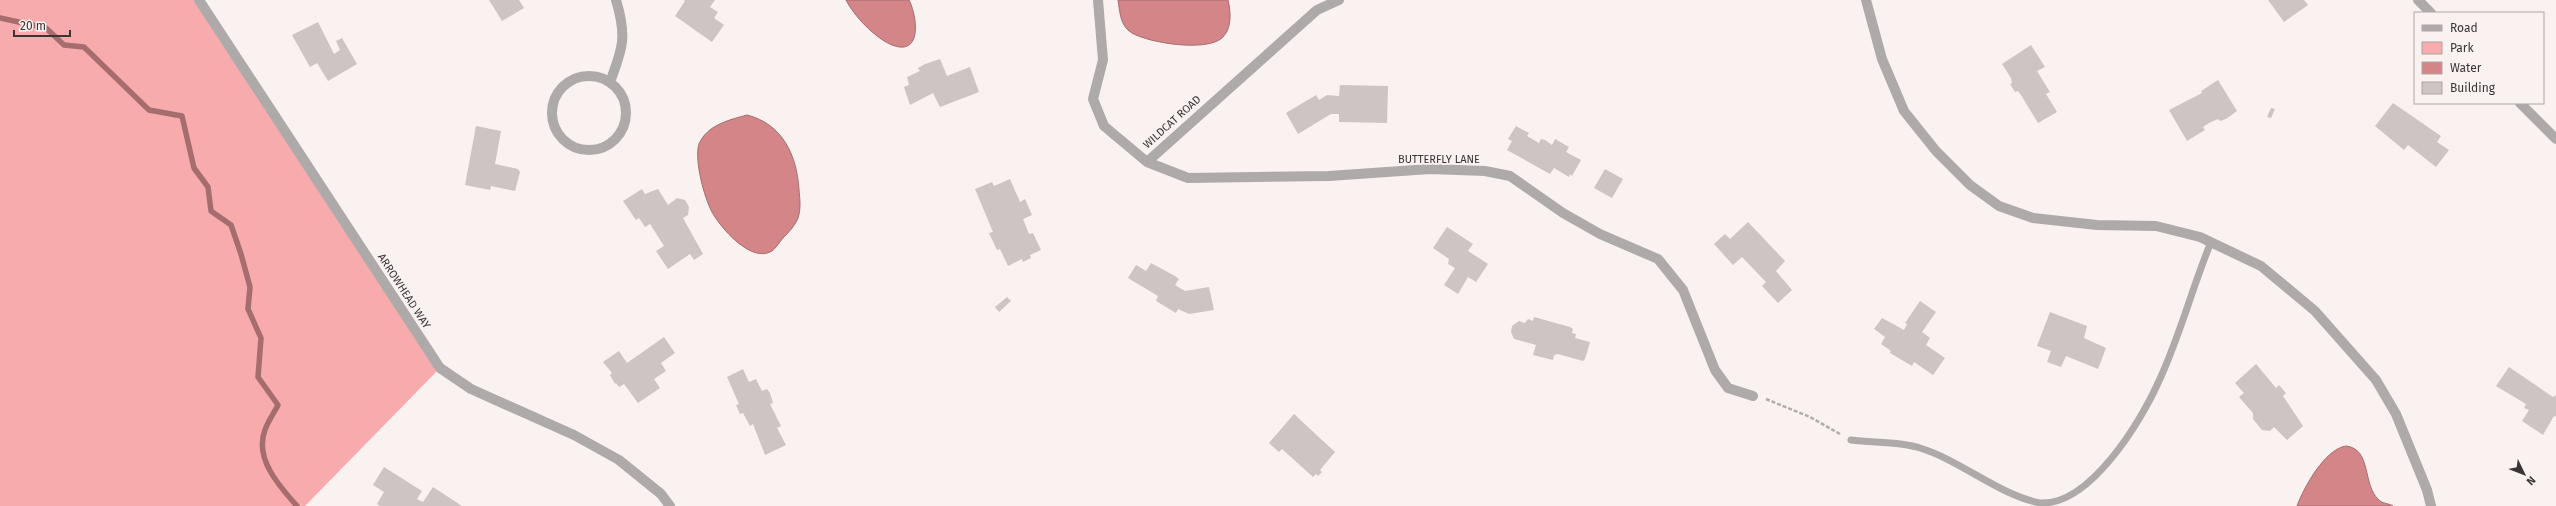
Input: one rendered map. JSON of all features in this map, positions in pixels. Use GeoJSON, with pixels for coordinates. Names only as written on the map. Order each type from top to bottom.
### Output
{"type":"FeatureCollection","features":[{"type":"Feature","properties":{"kind":"street","name":"ARROWHEAD WAY"},"geometry":{"type":"LineString","coordinates":[[199,0],[440,368],[471,389],[574,435],[619,460],[661,494],[670,506]]}},
{"type":"Feature","properties":{"kind":"street"},"geometry":{"type":"LineString","coordinates":[[610,82],[622,50],[623,24],[616,0]]}},
{"type":"Feature","properties":{"kind":"street","name":"WILDCAT ROAD"},"geometry":{"type":"LineString","coordinates":[[1098,0],[1103,60],[1093,99],[1104,126],[1146,162],[1316,10],[1339,0]]}},
{"type":"Feature","properties":{"kind":"street"},"geometry":{"type":"LineString","coordinates":[[1866,0],[1882,59],[1904,111],[1936,151],[1970,185],[1999,206],[2033,218],[2097,225],[2156,226],[2200,237],[2261,266],[2315,311],[2371,374],[2396,414],[2428,490],[2431,506]]}},
{"type":"Feature","properties":{"kind":"street"},"geometry":{"type":"LineString","coordinates":[[2418,0],[2430,12]]}},
{"type":"Feature","properties":{"kind":"street"},"geometry":{"type":"LineString","coordinates":[[583,76],[597,76],[610,82],[620,93],[625,107],[625,121],[619,134],[608,144],[594,149],[580,149],[567,143],[557,132],[552,118],[553,104],[559,91],[569,81],[583,76]]}},
{"type":"Feature","properties":{"kind":"street"},"geometry":{"type":"LineString","coordinates":[[2521,104],[2556,139]]}},
{"type":"Feature","properties":{"kind":"street","name":"BUTTERFLY LANE"},"geometry":{"type":"LineString","coordinates":[[1146,162],[1188,178],[1329,176],[1430,169],[1485,171],[1510,176],[1563,213],[1600,234],[1658,260],[1683,290],[1715,370],[1728,388],[1753,396]]}},
{"type":"Feature","properties":{"kind":"lane"},"geometry":{"type":"LineString","coordinates":[[1851,440],[1920,448],[2010,493],[2041,503],[2059,504],[2077,495],[2109,464],[2146,407],[2159,382],[2211,242]]}},
{"type":"Feature","properties":{"kind":"path"},"geometry":{"type":"LineString","coordinates":[[1753,396],[1775,401],[1810,417],[1851,440]]}},
{"type":"Feature","properties":{"kind":"green space"},"geometry":{"type":"Polygon","coordinates":[[[0,0],[199,0],[440,368],[305,506],[0,506],[0,0]]]}},
{"type":"Feature","properties":{"kind":"water"},"geometry":{"type":"Polygon","coordinates":[[[846,0],[909,0],[914,15],[915,24],[913,40],[909,45],[902,47],[885,42],[866,26],[854,13],[846,0]]]}},
{"type":"Feature","properties":{"kind":"water"},"geometry":{"type":"Polygon","coordinates":[[[1118,0],[1228,0],[1230,20],[1228,30],[1222,38],[1204,45],[1164,43],[1140,37],[1125,27],[1121,18],[1118,0]]]}},
{"type":"Feature","properties":{"kind":"water"},"geometry":{"type":"Polygon","coordinates":[[[747,115],[759,119],[779,134],[786,143],[791,154],[798,177],[800,204],[797,221],[772,251],[764,254],[746,248],[737,242],[716,219],[703,188],[699,168],[699,144],[707,132],[719,124],[747,115]]]}},
{"type":"Feature","properties":{"kind":"water"},"geometry":{"type":"Polygon","coordinates":[[[2346,446],[2354,449],[2360,454],[2370,486],[2379,500],[2393,506],[2297,506],[2310,479],[2323,461],[2330,454],[2346,446]]]}},
{"type":"Feature","properties":{"kind":"building"},"geometry":{"type":"Polygon","coordinates":[[[489,0],[519,0],[524,8],[502,21],[489,0]]]}},
{"type":"Feature","properties":{"kind":"building"},"geometry":{"type":"Polygon","coordinates":[[[684,0],[715,0],[710,7],[718,12],[714,18],[724,25],[712,42],[675,16],[685,1],[684,0]]]}},
{"type":"Feature","properties":{"kind":"building"},"geometry":{"type":"Polygon","coordinates":[[[2268,0],[2304,0],[2308,5],[2284,22],[2268,0]]]}},
{"type":"Feature","properties":{"kind":"building"},"geometry":{"type":"Polygon","coordinates":[[[318,22],[334,54],[340,50],[336,41],[342,38],[357,64],[328,81],[317,63],[310,67],[292,35],[318,22]]]}},
{"type":"Feature","properties":{"kind":"building"},"geometry":{"type":"Polygon","coordinates":[[[2031,45],[2045,67],[2037,71],[2050,92],[2046,94],[2057,112],[2038,123],[2021,95],[2018,91],[2015,92],[2010,84],[2012,83],[2011,78],[2002,64],[2031,45]]]}},
{"type":"Feature","properties":{"kind":"building"},"geometry":{"type":"Polygon","coordinates":[[[940,59],[947,76],[970,67],[979,92],[940,107],[933,93],[910,105],[904,87],[909,85],[907,77],[920,71],[918,68],[925,64],[940,59]]]}},
{"type":"Feature","properties":{"kind":"building"},"geometry":{"type":"Polygon","coordinates":[[[2218,80],[2237,111],[2226,119],[2220,121],[2218,119],[2209,123],[2203,127],[2205,130],[2187,141],[2169,110],[2202,93],[2201,91],[2218,80]]]}},
{"type":"Feature","properties":{"kind":"building"},"geometry":{"type":"Polygon","coordinates":[[[1340,85],[1388,86],[1387,123],[1339,122],[1339,114],[1331,114],[1298,134],[1286,113],[1316,95],[1319,100],[1327,95],[1339,96],[1340,85]]]}},
{"type":"Feature","properties":{"kind":"building"},"geometry":{"type":"Polygon","coordinates":[[[2393,103],[2441,136],[2437,142],[2449,150],[2436,167],[2408,145],[2404,150],[2375,126],[2393,103]]]}},
{"type":"Feature","properties":{"kind":"building"},"geometry":{"type":"Polygon","coordinates":[[[2271,108],[2275,109],[2271,118],[2267,117],[2271,108]]]}},
{"type":"Feature","properties":{"kind":"building"},"geometry":{"type":"Polygon","coordinates":[[[476,126],[501,131],[495,164],[518,169],[520,172],[515,191],[491,186],[490,190],[465,185],[476,126]]]}},
{"type":"Feature","properties":{"kind":"building"},"geometry":{"type":"Polygon","coordinates":[[[1516,126],[1529,133],[1527,136],[1539,143],[1541,139],[1552,145],[1555,139],[1569,147],[1566,152],[1581,160],[1572,176],[1570,174],[1569,177],[1554,168],[1550,174],[1507,150],[1512,141],[1508,139],[1516,126]]]}},
{"type":"Feature","properties":{"kind":"building"},"geometry":{"type":"Polygon","coordinates":[[[1605,169],[1623,179],[1612,198],[1594,188],[1605,169]]]}},
{"type":"Feature","properties":{"kind":"building"},"geometry":{"type":"Polygon","coordinates":[[[1010,179],[1020,202],[1025,199],[1032,215],[1023,219],[1029,234],[1033,233],[1041,250],[1030,255],[1031,258],[1023,262],[1022,259],[1008,266],[1000,249],[997,250],[989,233],[993,232],[975,189],[992,182],[994,186],[1010,179]]]}},
{"type":"Feature","properties":{"kind":"building"},"geometry":{"type":"Polygon","coordinates":[[[642,189],[645,194],[658,189],[668,205],[677,198],[685,200],[689,207],[688,215],[683,218],[703,254],[694,260],[690,254],[668,269],[656,251],[664,246],[650,224],[645,227],[639,218],[636,220],[623,201],[642,189]]]}},
{"type":"Feature","properties":{"kind":"building"},"geometry":{"type":"Polygon","coordinates":[[[1748,222],[1785,261],[1776,271],[1792,290],[1778,303],[1762,286],[1766,282],[1742,257],[1733,265],[1714,244],[1725,234],[1730,239],[1748,222]]]}},
{"type":"Feature","properties":{"kind":"building"},"geometry":{"type":"Polygon","coordinates":[[[1447,227],[1473,244],[1468,251],[1488,264],[1476,282],[1468,277],[1458,294],[1444,285],[1455,268],[1448,264],[1449,259],[1433,248],[1447,227]]]}},
{"type":"Feature","properties":{"kind":"building"},"geometry":{"type":"Polygon","coordinates":[[[1151,263],[1179,279],[1175,285],[1185,291],[1209,287],[1214,310],[1189,314],[1178,309],[1176,313],[1156,301],[1158,296],[1128,278],[1136,265],[1146,271],[1151,263]]]}},
{"type":"Feature","properties":{"kind":"building"},"geometry":{"type":"Polygon","coordinates":[[[1007,297],[1011,301],[999,312],[995,307],[1007,297]]]}},
{"type":"Feature","properties":{"kind":"building"},"geometry":{"type":"Polygon","coordinates":[[[1920,301],[1936,312],[1922,332],[1930,338],[1926,345],[1945,358],[1933,375],[1914,362],[1912,366],[1890,353],[1891,351],[1881,344],[1885,337],[1874,329],[1882,318],[1904,330],[1907,324],[1905,323],[1920,301]]]}},
{"type":"Feature","properties":{"kind":"building"},"geometry":{"type":"Polygon","coordinates":[[[2050,312],[2087,326],[2084,338],[2106,348],[2098,369],[2066,356],[2061,367],[2047,362],[2051,351],[2037,346],[2050,312]]]}},
{"type":"Feature","properties":{"kind":"building"},"geometry":{"type":"Polygon","coordinates":[[[1534,317],[1570,327],[1573,329],[1572,333],[1576,334],[1575,338],[1590,342],[1585,359],[1583,361],[1558,354],[1554,355],[1553,360],[1533,355],[1536,345],[1514,339],[1511,332],[1512,326],[1519,321],[1525,323],[1528,319],[1533,321],[1534,317]]]}},
{"type":"Feature","properties":{"kind":"building"},"geometry":{"type":"Polygon","coordinates":[[[664,337],[675,353],[661,363],[666,371],[654,379],[660,388],[638,403],[624,384],[619,387],[616,383],[615,384],[610,375],[612,373],[603,362],[619,351],[627,363],[664,337]]]}},
{"type":"Feature","properties":{"kind":"building"},"geometry":{"type":"Polygon","coordinates":[[[2256,364],[2276,388],[2279,385],[2286,393],[2283,396],[2303,426],[2287,440],[2274,427],[2270,431],[2262,430],[2253,419],[2253,413],[2239,397],[2244,393],[2235,383],[2256,364]]]}},
{"type":"Feature","properties":{"kind":"building"},"geometry":{"type":"Polygon","coordinates":[[[2509,367],[2553,397],[2556,395],[2556,417],[2554,416],[2543,435],[2522,421],[2529,410],[2524,408],[2526,404],[2496,386],[2509,367]]]}},
{"type":"Feature","properties":{"kind":"building"},"geometry":{"type":"Polygon","coordinates":[[[743,369],[749,382],[756,379],[762,391],[767,389],[770,393],[773,403],[770,404],[781,426],[777,428],[786,445],[765,455],[753,424],[750,426],[743,413],[740,414],[736,405],[739,404],[727,377],[743,369]]]}},
{"type":"Feature","properties":{"kind":"building"},"geometry":{"type":"Polygon","coordinates":[[[1294,414],[1335,452],[1320,470],[1322,472],[1318,476],[1316,474],[1313,477],[1282,449],[1279,452],[1269,443],[1294,414]]]}},
{"type":"Feature","properties":{"kind":"building"},"geometry":{"type":"Polygon","coordinates":[[[384,467],[422,491],[417,499],[423,502],[433,487],[462,506],[380,506],[377,504],[384,492],[373,485],[384,467]]]}},
{"type":"Feature","properties":{"kind":"waterway"},"geometry":{"type":"LineString","coordinates":[[0,18],[46,28],[64,45],[84,47],[149,110],[182,116],[194,168],[208,187],[211,211],[231,225],[241,254],[250,287],[248,309],[261,338],[258,377],[278,405],[265,430],[262,440],[263,451],[270,471],[276,481],[297,506]]}}]}
